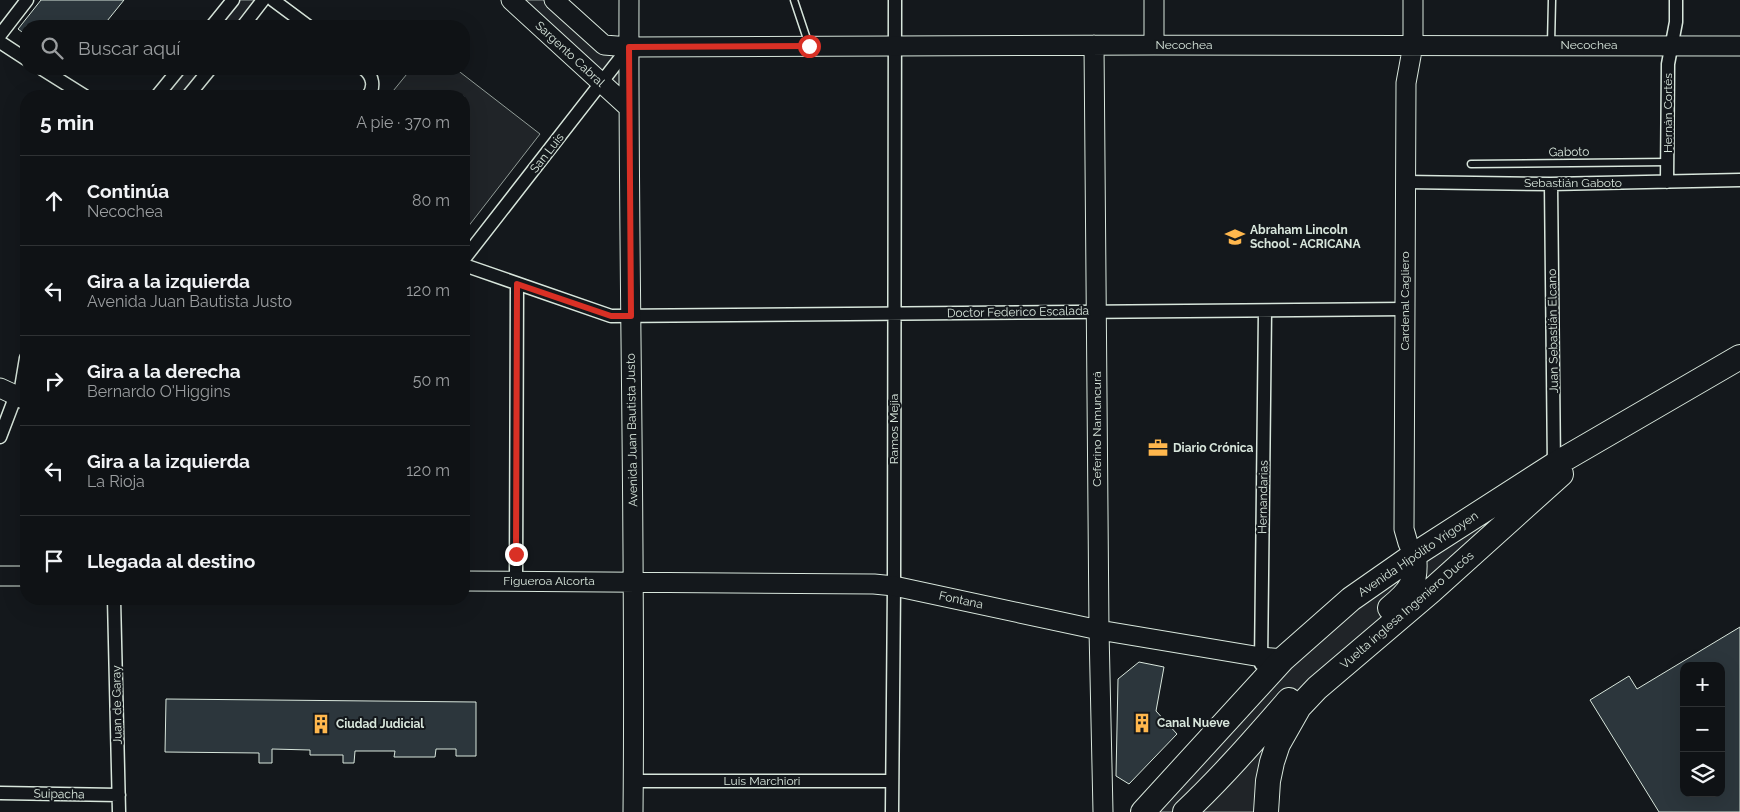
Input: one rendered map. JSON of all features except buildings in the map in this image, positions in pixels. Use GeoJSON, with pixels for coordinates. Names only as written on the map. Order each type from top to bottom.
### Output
{"type":"FeatureCollection","features":[{"type":"Feature","properties":{"kind":"highway","name":"Vuelta inglesa Ingeniero Ducós"},"geometry":{"type":"LineString","coordinates":[[1266,812],[1268,782],[1272,762],[1285,731],[1299,707],[1317,688],[1430,591],[1555,472],[1600,440],[1740,356]]}},
{"type":"Feature","properties":{"kind":"highway","name":"Avenida Hipólito Yrigoyen"},"geometry":{"type":"LineString","coordinates":[[1143,812],[1261,683],[1272,658],[1414,555],[1555,472]]}},
{"type":"Feature","properties":{"kind":"highway"},"geometry":{"type":"LineString","coordinates":[[1186,812],[1226,773],[1305,682],[1407,594],[1415,576],[1414,555]]}},
{"type":"Feature","properties":{"kind":"main road","name":"Sargento Cabral"},"geometry":{"type":"LineString","coordinates":[[511,0],[629,108]]}},
{"type":"Feature","properties":{"kind":"main road","name":"Necochea"},"geometry":{"type":"LineString","coordinates":[[554,0],[604,45],[629,47],[1551,44],[1740,46]]}},
{"type":"Feature","properties":{"kind":"main road","name":"Avenida Juan Bautista Justo"},"geometry":{"type":"LineString","coordinates":[[629,0],[634,582],[633,812]]}},
{"type":"Feature","properties":{"kind":"main road"},"geometry":{"type":"LineString","coordinates":[[1154,0],[1154,45]]}},
{"type":"Feature","properties":{"kind":"main road","name":"Cardenal Cagliero"},"geometry":{"type":"LineString","coordinates":[[1413,0],[1413,45],[1406,83],[1404,529],[1414,555]]}},
{"type":"Feature","properties":{"kind":"main road","name":"Ceferino Namuncurá"},"geometry":{"type":"LineString","coordinates":[[1094,45],[1099,630],[1103,812]]}},
{"type":"Feature","properties":{"kind":"main road"},"geometry":{"type":"LineString","coordinates":[[470,569],[510,581]]}},
{"type":"Feature","properties":{"kind":"main road"},"geometry":{"type":"LineString","coordinates":[[0,576],[20,576]]}},
{"type":"Feature","properties":{"kind":"main road","name":"Figueroa Alcorta"},"geometry":{"type":"LineString","coordinates":[[470,581],[634,582]]}},
{"type":"Feature","properties":{"kind":"main road","name":"Fontana"},"geometry":{"type":"LineString","coordinates":[[634,582],[874,584],[894,586],[1099,630],[1272,658]]}},
{"type":"Feature","properties":{"kind":"street"},"geometry":{"type":"LineString","coordinates":[[0,35],[27,0]]}},
{"type":"Feature","properties":{"kind":"street"},"geometry":{"type":"LineString","coordinates":[[217,20],[233,0]]}},
{"type":"Feature","properties":{"kind":"street"},"geometry":{"type":"LineString","coordinates":[[248,20],[263,0]]}},
{"type":"Feature","properties":{"kind":"street"},"geometry":{"type":"LineString","coordinates":[[273,0],[300,20]]}},
{"type":"Feature","properties":{"kind":"street","name":"Ramos Mejia"},"geometry":{"type":"LineString","coordinates":[[892,812],[895,0]]}},
{"type":"Feature","properties":{"kind":"street","name":"Hernán Cortés"},"geometry":{"type":"LineString","coordinates":[[1667,182],[1668,64],[1676,22],[1676,0]]}},
{"type":"Feature","properties":{"kind":"street"},"geometry":{"type":"LineString","coordinates":[[0,42],[20,55]]}},
{"type":"Feature","properties":{"kind":"street","name":"San Luis"},"geometry":{"type":"LineString","coordinates":[[470,251],[629,47]]}},
{"type":"Feature","properties":{"kind":"street"},"geometry":{"type":"LineString","coordinates":[[52,75],[76,90]]}},
{"type":"Feature","properties":{"kind":"street"},"geometry":{"type":"LineString","coordinates":[[162,90],[174,75]]}},
{"type":"Feature","properties":{"kind":"street"},"geometry":{"type":"LineString","coordinates":[[193,90],[205,75]]}},
{"type":"Feature","properties":{"kind":"street"},"geometry":{"type":"LineString","coordinates":[[370,75],[372,83],[370,90]]}},
{"type":"Feature","properties":{"kind":"street","name":"Sebastián Gaboto"},"geometry":{"type":"LineString","coordinates":[[1406,182],[1551,184],[1740,180]]}},
{"type":"Feature","properties":{"kind":"street","name":"Juan Sebastián Elcano"},"geometry":{"type":"LineString","coordinates":[[1551,184],[1555,472]]}},
{"type":"Feature","properties":{"kind":"street","name":"Doctor Federico Escalada"},"geometry":{"type":"LineString","coordinates":[[470,267],[611,316],[1405,309]]}},
{"type":"Feature","properties":{"kind":"street"},"geometry":{"type":"LineString","coordinates":[[510,581],[517,284]]}},
{"type":"Feature","properties":{"kind":"street","name":"Hernandarias"},"geometry":{"type":"LineString","coordinates":[[1265,311],[1272,658]]}},
{"type":"Feature","properties":{"kind":"street"},"geometry":{"type":"LineString","coordinates":[[0,437],[18,391]]}},
{"type":"Feature","properties":{"kind":"street","name":"Juan de Garay"},"geometry":{"type":"LineString","coordinates":[[114,605],[119,812]]}},
{"type":"Feature","properties":{"kind":"street","name":"Luis Marchiori"},"geometry":{"type":"LineString","coordinates":[[633,781],[892,781]]}},
{"type":"Feature","properties":{"kind":"street","name":"Suipacha"},"geometry":{"type":"LineString","coordinates":[[0,793],[119,795]]}},
{"type":"Feature","properties":{"kind":"lane"},"geometry":{"type":"LineString","coordinates":[[794,0],[809,46]]}},
{"type":"Feature","properties":{"kind":"lane"},"geometry":{"type":"LineString","coordinates":[[1551,44],[1552,0]]}},
{"type":"Feature","properties":{"kind":"lane","name":"Gaboto"},"geometry":{"type":"LineString","coordinates":[[1471,164],[1668,162]]}},
{"type":"Feature","properties":{"kind":"shaded area"},"geometry":{"type":"Polygon","coordinates":[[[233,0],[263,0],[248,20],[217,20],[233,0]]]}},
{"type":"Feature","properties":{"kind":"shaded area"},"geometry":{"type":"Polygon","coordinates":[[[511,0],[554,0],[604,45],[629,47],[629,108],[511,0]]]}},
{"type":"Feature","properties":{"kind":"shaded area"},"geometry":{"type":"Polygon","coordinates":[[[174,75],[205,75],[193,90],[162,90],[174,75]]]}},
{"type":"Feature","properties":{"kind":"shaded area"},"geometry":{"type":"Polygon","coordinates":[[[406,75],[464,75],[540,134],[470,224],[470,90],[394,90],[406,75]]]}},
{"type":"Feature","properties":{"kind":"shaded area"},"geometry":{"type":"Polygon","coordinates":[[[1554,465],[1299,707],[1266,812],[1143,812],[1283,659],[1554,465]]]}},
{"type":"Feature","properties":{"kind":"place","name":"Abraham Lincoln School - ACRICANA"},"geometry":{"type":"Point","coordinates":[1235,237]}},
{"type":"Feature","properties":{"kind":"place","name":"Diario Crónica"},"geometry":{"type":"Point","coordinates":[1158,448]}},
{"type":"Feature","properties":{"kind":"place","name":"Canal Nueve"},"geometry":{"type":"Point","coordinates":[1142,723]}},
{"type":"Feature","properties":{"kind":"place","name":"Ciudad Judicial"},"geometry":{"type":"Point","coordinates":[321,724]}},
{"type":"Feature","properties":{"kind":"route"},"geometry":{"type":"LineString","coordinates":[[516,554],[517,284],[611,316],[631,316],[629,47],[809,46]]}}]}
